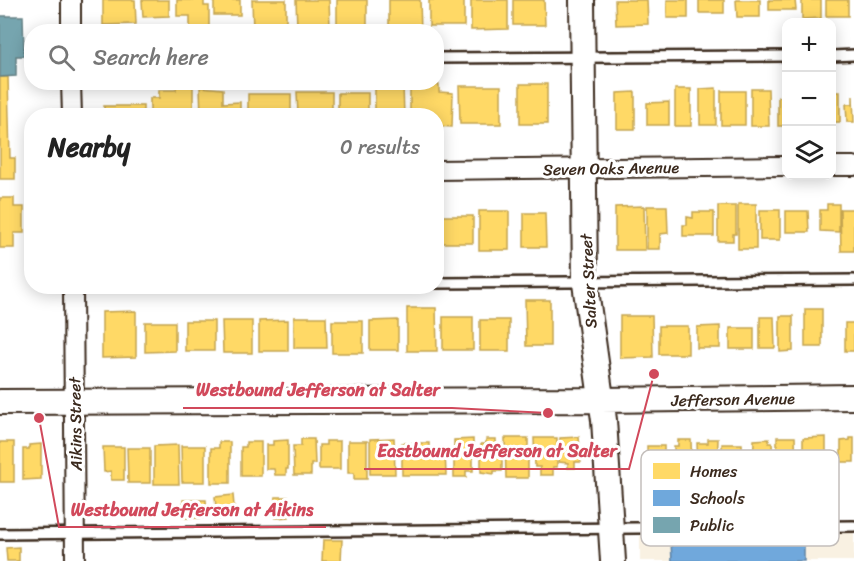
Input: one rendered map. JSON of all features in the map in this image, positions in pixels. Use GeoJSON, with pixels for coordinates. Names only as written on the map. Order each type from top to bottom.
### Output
{"type":"FeatureCollection","features":[{"type":"Feature","properties":{"kind":"street"},"geometry":{"type":"LineString","coordinates":[[71,0],[71,24]]}},
{"type":"Feature","properties":{"kind":"street","name":"Salter Street"},"geometry":{"type":"LineString","coordinates":[[582,0],[585,283],[601,400],[612,528],[612,561]]}},
{"type":"Feature","properties":{"kind":"street"},"geometry":{"type":"LineString","coordinates":[[71,90],[72,108]]}},
{"type":"Feature","properties":{"kind":"street","name":"Seven Oaks Avenue"},"geometry":{"type":"LineString","coordinates":[[444,170],[782,166]]}},
{"type":"Feature","properties":{"kind":"street"},"geometry":{"type":"LineString","coordinates":[[836,166],[854,166]]}},
{"type":"Feature","properties":{"kind":"street","name":"Aikins Street"},"geometry":{"type":"LineString","coordinates":[[73,294],[75,561]]}},
{"type":"Feature","properties":{"kind":"street","name":"Jefferson Avenue"},"geometry":{"type":"LineString","coordinates":[[0,402],[854,397]]}},
{"type":"Feature","properties":{"kind":"lane"},"geometry":{"type":"LineString","coordinates":[[836,56],[854,55]]}},
{"type":"Feature","properties":{"kind":"lane"},"geometry":{"type":"LineString","coordinates":[[444,58],[782,56]]}},
{"type":"Feature","properties":{"kind":"lane"},"geometry":{"type":"LineString","coordinates":[[444,283],[854,280]]}},
{"type":"Feature","properties":{"kind":"lane"},"geometry":{"type":"LineString","coordinates":[[839,526],[854,526]]}},
{"type":"Feature","properties":{"kind":"lane"},"geometry":{"type":"LineString","coordinates":[[0,534],[641,528]]}},
{"type":"Feature","properties":{"kind":"shaded area"},"geometry":{"type":"Polygon","coordinates":[[[839,533],[854,533],[854,561],[640,561],[640,536],[641,546],[839,546],[839,533]]]}},
{"type":"Feature","properties":{"kind":"building: Homes"},"geometry":{"type":"Polygon","coordinates":[[[103,0],[135,0],[136,24],[103,24],[103,0]]]}},
{"type":"Feature","properties":{"kind":"building: Homes"},"geometry":{"type":"Polygon","coordinates":[[[142,0],[169,0],[169,16],[143,17],[142,0]]]}},
{"type":"Feature","properties":{"kind":"building: Homes"},"geometry":{"type":"Polygon","coordinates":[[[177,0],[204,0],[204,6],[209,6],[209,24],[190,24],[190,16],[177,16],[177,0]]]}},
{"type":"Feature","properties":{"kind":"building: Homes"},"geometry":{"type":"Polygon","coordinates":[[[214,0],[240,0],[240,15],[214,15],[214,0]]]}},
{"type":"Feature","properties":{"kind":"building: Homes"},"geometry":{"type":"Polygon","coordinates":[[[252,0],[286,0],[286,24],[253,24],[252,0]]]}},
{"type":"Feature","properties":{"kind":"building: Homes"},"geometry":{"type":"Polygon","coordinates":[[[296,0],[329,0],[330,24],[297,24],[296,0]]]}},
{"type":"Feature","properties":{"kind":"building: Homes"},"geometry":{"type":"Polygon","coordinates":[[[337,0],[367,0],[367,24],[337,24],[337,0]]]}},
{"type":"Feature","properties":{"kind":"building: Homes"},"geometry":{"type":"Polygon","coordinates":[[[389,0],[420,0],[421,24],[389,24],[389,0]]]}},
{"type":"Feature","properties":{"kind":"building: Homes"},"geometry":{"type":"Polygon","coordinates":[[[429,0],[464,0],[464,26],[429,24],[429,0]]]}},
{"type":"Feature","properties":{"kind":"building: Homes"},"geometry":{"type":"Polygon","coordinates":[[[471,0],[508,0],[508,29],[471,30],[471,0]]]}},
{"type":"Feature","properties":{"kind":"building: Homes"},"geometry":{"type":"Polygon","coordinates":[[[513,0],[544,0],[545,25],[513,25],[513,0]]]}},
{"type":"Feature","properties":{"kind":"building: Homes"},"geometry":{"type":"Polygon","coordinates":[[[615,0],[647,0],[648,24],[616,25],[615,0]]]}},
{"type":"Feature","properties":{"kind":"building: Homes"},"geometry":{"type":"Polygon","coordinates":[[[667,0],[688,0],[688,18],[667,18],[667,0]]]}},
{"type":"Feature","properties":{"kind":"building: Homes"},"geometry":{"type":"Polygon","coordinates":[[[699,0],[724,0],[724,13],[699,13],[699,0]]]}},
{"type":"Feature","properties":{"kind":"building: Homes"},"geometry":{"type":"Polygon","coordinates":[[[736,0],[760,0],[760,17],[737,17],[736,0]]]}},
{"type":"Feature","properties":{"kind":"building: Homes"},"geometry":{"type":"Polygon","coordinates":[[[769,0],[795,0],[796,10],[769,10],[769,0]]]}},
{"type":"Feature","properties":{"kind":"building: Homes"},"geometry":{"type":"Polygon","coordinates":[[[802,0],[821,0],[821,18],[802,18],[802,0]]]}},
{"type":"Feature","properties":{"kind":"building: Homes"},"geometry":{"type":"Polygon","coordinates":[[[826,0],[848,0],[848,16],[826,16],[826,0]]]}},
{"type":"Feature","properties":{"kind":"building: Homes"},"geometry":{"type":"Polygon","coordinates":[[[0,77],[8,77],[10,158],[15,158],[15,179],[0,179],[0,77]]]}},
{"type":"Feature","properties":{"kind":"building: Homes"},"geometry":{"type":"Polygon","coordinates":[[[520,84],[547,84],[547,124],[520,124],[520,84]]]}},
{"type":"Feature","properties":{"kind":"building: Homes"},"geometry":{"type":"Polygon","coordinates":[[[459,86],[501,86],[501,124],[460,124],[459,86]]]}},
{"type":"Feature","properties":{"kind":"building: Homes"},"geometry":{"type":"Polygon","coordinates":[[[716,88],[716,125],[700,125],[700,89],[716,88]]]}},
{"type":"Feature","properties":{"kind":"building: Homes"},"geometry":{"type":"Polygon","coordinates":[[[675,89],[691,89],[691,126],[675,126],[675,89]]]}},
{"type":"Feature","properties":{"kind":"building: Homes"},"geometry":{"type":"Polygon","coordinates":[[[751,89],[768,89],[769,126],[751,126],[751,89]]]}},
{"type":"Feature","properties":{"kind":"building: Homes"},"geometry":{"type":"Polygon","coordinates":[[[159,90],[193,90],[193,108],[150,108],[150,98],[159,98],[159,90]]]}},
{"type":"Feature","properties":{"kind":"building: Homes"},"geometry":{"type":"Polygon","coordinates":[[[200,90],[223,90],[223,103],[240,102],[240,108],[201,108],[200,90]]]}},
{"type":"Feature","properties":{"kind":"building: Homes"},"geometry":{"type":"Polygon","coordinates":[[[375,90],[403,90],[404,108],[375,108],[375,90]]]}},
{"type":"Feature","properties":{"kind":"building: Homes"},"geometry":{"type":"Polygon","coordinates":[[[410,90],[439,90],[439,92],[453,93],[452,127],[444,126],[444,108],[410,108],[410,90]]]}},
{"type":"Feature","properties":{"kind":"building: Homes"},"geometry":{"type":"Polygon","coordinates":[[[721,91],[745,91],[745,125],[721,125],[721,91]]]}},
{"type":"Feature","properties":{"kind":"building: Homes"},"geometry":{"type":"Polygon","coordinates":[[[297,92],[332,92],[332,108],[298,108],[297,92]]]}},
{"type":"Feature","properties":{"kind":"building: Homes"},"geometry":{"type":"Polygon","coordinates":[[[635,92],[635,129],[617,129],[617,93],[635,92]]]}},
{"type":"Feature","properties":{"kind":"building: Homes"},"geometry":{"type":"Polygon","coordinates":[[[836,92],[840,92],[840,122],[836,122],[836,92]]]}},
{"type":"Feature","properties":{"kind":"building: Homes"},"geometry":{"type":"Polygon","coordinates":[[[338,93],[368,93],[368,108],[338,108],[338,93]]]}},
{"type":"Feature","properties":{"kind":"building: Homes"},"geometry":{"type":"Polygon","coordinates":[[[248,94],[291,94],[291,108],[248,108],[248,94]]]}},
{"type":"Feature","properties":{"kind":"building: Homes"},"geometry":{"type":"Polygon","coordinates":[[[853,96],[854,122],[847,122],[846,104],[853,104],[853,96]]]}},
{"type":"Feature","properties":{"kind":"building: Homes"},"geometry":{"type":"Polygon","coordinates":[[[778,97],[782,97],[782,126],[778,126],[778,97]]]}},
{"type":"Feature","properties":{"kind":"building: Homes"},"geometry":{"type":"Polygon","coordinates":[[[669,102],[669,125],[647,125],[647,103],[669,102]]]}},
{"type":"Feature","properties":{"kind":"building: Homes"},"geometry":{"type":"Polygon","coordinates":[[[104,106],[143,106],[143,108],[104,108],[104,106]]]}},
{"type":"Feature","properties":{"kind":"building: Homes"},"geometry":{"type":"Polygon","coordinates":[[[0,198],[14,198],[14,207],[24,207],[24,233],[14,233],[14,248],[0,248],[0,198]]]}},
{"type":"Feature","properties":{"kind":"building: Homes"},"geometry":{"type":"Polygon","coordinates":[[[738,204],[756,204],[756,249],[738,249],[738,204]]]}},
{"type":"Feature","properties":{"kind":"building: Homes"},"geometry":{"type":"Polygon","coordinates":[[[827,204],[839,204],[839,232],[820,231],[820,210],[827,210],[827,204]]]}},
{"type":"Feature","properties":{"kind":"building: Homes"},"geometry":{"type":"Polygon","coordinates":[[[644,206],[645,250],[615,250],[615,207],[644,206]]]}},
{"type":"Feature","properties":{"kind":"building: Homes"},"geometry":{"type":"Polygon","coordinates":[[[647,206],[667,206],[668,233],[660,234],[660,249],[647,249],[647,206]]]}},
{"type":"Feature","properties":{"kind":"building: Homes"},"geometry":{"type":"Polygon","coordinates":[[[718,206],[736,206],[736,234],[733,234],[733,241],[718,241],[718,206]]]}},
{"type":"Feature","properties":{"kind":"building: Homes"},"geometry":{"type":"Polygon","coordinates":[[[840,209],[854,209],[854,251],[841,251],[840,209]]]}},
{"type":"Feature","properties":{"kind":"building: Homes"},"geometry":{"type":"Polygon","coordinates":[[[760,210],[780,210],[780,240],[760,240],[760,210]]]}},
{"type":"Feature","properties":{"kind":"building: Homes"},"geometry":{"type":"Polygon","coordinates":[[[479,211],[509,211],[509,250],[479,250],[479,211]]]}},
{"type":"Feature","properties":{"kind":"building: Homes"},"geometry":{"type":"Polygon","coordinates":[[[786,211],[808,211],[809,232],[786,232],[786,211]]]}},
{"type":"Feature","properties":{"kind":"building: Homes"},"geometry":{"type":"Polygon","coordinates":[[[693,212],[714,212],[714,236],[683,236],[683,225],[687,225],[687,217],[693,218],[693,212]]]}},
{"type":"Feature","properties":{"kind":"building: Homes"},"geometry":{"type":"Polygon","coordinates":[[[524,213],[545,213],[546,247],[524,247],[524,213]]]}},
{"type":"Feature","properties":{"kind":"building: Homes"},"geometry":{"type":"Polygon","coordinates":[[[444,216],[473,216],[473,243],[444,243],[444,216]]]}},
{"type":"Feature","properties":{"kind":"building: Homes"},"geometry":{"type":"Polygon","coordinates":[[[525,300],[550,300],[550,346],[526,346],[525,300]]]}},
{"type":"Feature","properties":{"kind":"building: Homes"},"geometry":{"type":"Polygon","coordinates":[[[407,308],[436,308],[437,351],[407,351],[407,308]]]}},
{"type":"Feature","properties":{"kind":"building: Homes"},"geometry":{"type":"Polygon","coordinates":[[[805,309],[822,309],[822,347],[805,347],[805,309]]]}},
{"type":"Feature","properties":{"kind":"building: Homes"},"geometry":{"type":"Polygon","coordinates":[[[136,311],[136,357],[102,358],[102,312],[136,311]]]}},
{"type":"Feature","properties":{"kind":"building: Homes"},"geometry":{"type":"Polygon","coordinates":[[[620,316],[652,316],[653,357],[620,358],[620,316]]]}},
{"type":"Feature","properties":{"kind":"building: Homes"},"geometry":{"type":"Polygon","coordinates":[[[780,316],[793,316],[793,351],[780,352],[780,316]]]}},
{"type":"Feature","properties":{"kind":"building: Homes"},"geometry":{"type":"Polygon","coordinates":[[[294,317],[326,317],[327,348],[294,348],[294,317]]]}},
{"type":"Feature","properties":{"kind":"building: Homes"},"geometry":{"type":"Polygon","coordinates":[[[443,317],[473,317],[473,350],[443,350],[443,317]]]}},
{"type":"Feature","properties":{"kind":"building: Homes"},"geometry":{"type":"Polygon","coordinates":[[[760,317],[774,317],[775,348],[760,348],[760,317]]]}},
{"type":"Feature","properties":{"kind":"building: Homes"},"geometry":{"type":"Polygon","coordinates":[[[288,320],[288,351],[259,351],[259,321],[288,320]]]}},
{"type":"Feature","properties":{"kind":"building: Homes"},"geometry":{"type":"Polygon","coordinates":[[[398,320],[398,350],[370,350],[370,321],[398,320]]]}},
{"type":"Feature","properties":{"kind":"building: Homes"},"geometry":{"type":"Polygon","coordinates":[[[480,320],[509,320],[509,351],[480,351],[480,320]]]}},
{"type":"Feature","properties":{"kind":"building: Homes"},"geometry":{"type":"Polygon","coordinates":[[[185,321],[214,321],[214,351],[185,351],[185,321]]]}},
{"type":"Feature","properties":{"kind":"building: Homes"},"geometry":{"type":"Polygon","coordinates":[[[222,321],[252,321],[252,353],[223,353],[222,321]]]}},
{"type":"Feature","properties":{"kind":"building: Homes"},"geometry":{"type":"Polygon","coordinates":[[[332,321],[363,321],[363,353],[332,353],[332,321]]]}},
{"type":"Feature","properties":{"kind":"building: Homes"},"geometry":{"type":"Polygon","coordinates":[[[145,322],[175,322],[175,351],[145,352],[145,322]]]}},
{"type":"Feature","properties":{"kind":"building: Homes"},"geometry":{"type":"Polygon","coordinates":[[[845,323],[854,323],[854,351],[845,351],[845,323]]]}},
{"type":"Feature","properties":{"kind":"building: Homes"},"geometry":{"type":"Polygon","coordinates":[[[659,326],[688,326],[688,354],[659,354],[659,326]]]}},
{"type":"Feature","properties":{"kind":"building: Homes"},"geometry":{"type":"Polygon","coordinates":[[[720,326],[720,348],[697,348],[697,327],[720,326]]]}},
{"type":"Feature","properties":{"kind":"building: Homes"},"geometry":{"type":"Polygon","coordinates":[[[730,328],[754,328],[754,349],[730,349],[730,328]]]}},
{"type":"Feature","properties":{"kind":"building: Homes"},"geometry":{"type":"Polygon","coordinates":[[[579,437],[581,462],[575,462],[575,468],[568,468],[568,463],[559,462],[560,438],[579,437]]]}},
{"type":"Feature","properties":{"kind":"building: Homes"},"geometry":{"type":"Polygon","coordinates":[[[777,437],[795,437],[795,450],[777,450],[777,437]]]}},
{"type":"Feature","properties":{"kind":"building: Homes"},"geometry":{"type":"Polygon","coordinates":[[[826,437],[826,450],[803,450],[803,438],[826,437]]]}},
{"type":"Feature","properties":{"kind":"building: Homes"},"geometry":{"type":"Polygon","coordinates":[[[394,438],[395,474],[370,474],[370,439],[394,438]]]}},
{"type":"Feature","properties":{"kind":"building: Homes"},"geometry":{"type":"Polygon","coordinates":[[[505,438],[528,438],[528,478],[506,478],[505,438]]]}},
{"type":"Feature","properties":{"kind":"building: Homes"},"geometry":{"type":"Polygon","coordinates":[[[534,438],[557,438],[557,467],[553,467],[553,475],[540,475],[540,467],[535,467],[534,438]]]}},
{"type":"Feature","properties":{"kind":"building: Homes"},"geometry":{"type":"Polygon","coordinates":[[[854,438],[854,462],[841,462],[841,441],[850,440],[854,438]]]}},
{"type":"Feature","properties":{"kind":"building: Homes"},"geometry":{"type":"Polygon","coordinates":[[[301,439],[314,439],[315,464],[311,464],[311,475],[294,475],[293,446],[301,446],[301,439]]]}},
{"type":"Feature","properties":{"kind":"building: Homes"},"geometry":{"type":"Polygon","coordinates":[[[473,439],[473,471],[466,471],[466,477],[454,477],[454,440],[473,439]]]}},
{"type":"Feature","properties":{"kind":"building: Homes"},"geometry":{"type":"Polygon","coordinates":[[[486,439],[496,439],[496,444],[502,444],[502,471],[494,471],[494,474],[481,472],[481,444],[486,444],[486,439]]]}},
{"type":"Feature","properties":{"kind":"building: Homes"},"geometry":{"type":"Polygon","coordinates":[[[708,439],[718,439],[718,450],[697,450],[697,443],[708,443],[708,439]]]}},
{"type":"Feature","properties":{"kind":"building: Homes"},"geometry":{"type":"Polygon","coordinates":[[[769,439],[772,450],[754,450],[754,440],[769,439]]]}},
{"type":"Feature","properties":{"kind":"building: Homes"},"geometry":{"type":"Polygon","coordinates":[[[288,440],[286,475],[275,475],[274,469],[266,469],[266,445],[273,445],[273,441],[288,440]]]}},
{"type":"Feature","properties":{"kind":"building: Homes"},"geometry":{"type":"Polygon","coordinates":[[[678,440],[691,440],[691,450],[674,450],[674,446],[678,446],[678,440]]]}},
{"type":"Feature","properties":{"kind":"building: Homes"},"geometry":{"type":"Polygon","coordinates":[[[326,441],[340,441],[340,469],[319,469],[319,445],[326,445],[326,441]]]}},
{"type":"Feature","properties":{"kind":"building: Homes"},"geometry":{"type":"Polygon","coordinates":[[[348,441],[367,441],[367,479],[354,479],[354,473],[348,473],[348,441]]]}},
{"type":"Feature","properties":{"kind":"building: Homes"},"geometry":{"type":"Polygon","coordinates":[[[0,442],[14,442],[14,482],[0,482],[0,442]]]}},
{"type":"Feature","properties":{"kind":"building: Homes"},"geometry":{"type":"Polygon","coordinates":[[[219,442],[230,442],[230,483],[211,483],[211,448],[219,448],[219,442]]]}},
{"type":"Feature","properties":{"kind":"building: Homes"},"geometry":{"type":"Polygon","coordinates":[[[246,442],[261,442],[261,476],[241,476],[241,447],[246,447],[246,442]]]}},
{"type":"Feature","properties":{"kind":"building: Homes"},"geometry":{"type":"Polygon","coordinates":[[[402,443],[429,443],[429,449],[445,449],[446,475],[402,475],[402,443]]]}},
{"type":"Feature","properties":{"kind":"building: Homes"},"geometry":{"type":"Polygon","coordinates":[[[41,444],[41,479],[23,480],[23,449],[29,449],[29,445],[41,444]]]}},
{"type":"Feature","properties":{"kind":"building: Homes"},"geometry":{"type":"Polygon","coordinates":[[[722,444],[742,444],[742,450],[722,450],[722,444]]]}},
{"type":"Feature","properties":{"kind":"building: Homes"},"geometry":{"type":"Polygon","coordinates":[[[178,445],[179,484],[154,484],[154,446],[178,445]]]}},
{"type":"Feature","properties":{"kind":"building: Homes"},"geometry":{"type":"Polygon","coordinates":[[[181,446],[205,446],[205,482],[182,482],[181,446]]]}},
{"type":"Feature","properties":{"kind":"building: Homes"},"geometry":{"type":"Polygon","coordinates":[[[647,446],[664,446],[664,450],[647,450],[647,446]]]}},
{"type":"Feature","properties":{"kind":"building: Homes"},"geometry":{"type":"Polygon","coordinates":[[[103,447],[124,447],[124,480],[111,480],[111,471],[104,472],[103,447]]]}},
{"type":"Feature","properties":{"kind":"building: Homes"},"geometry":{"type":"Polygon","coordinates":[[[127,448],[150,448],[150,483],[128,483],[127,448]]]}},
{"type":"Feature","properties":{"kind":"building: Homes"},"geometry":{"type":"Polygon","coordinates":[[[233,495],[235,517],[217,519],[215,497],[233,495]]]}},
{"type":"Feature","properties":{"kind":"building: Homes"},"geometry":{"type":"Polygon","coordinates":[[[275,497],[288,497],[289,517],[275,518],[275,497]]]}},
{"type":"Feature","properties":{"kind":"building: Homes"},"geometry":{"type":"Polygon","coordinates":[[[183,500],[206,500],[207,518],[183,518],[183,500]]]}},
{"type":"Feature","properties":{"kind":"building: Homes"},"geometry":{"type":"Polygon","coordinates":[[[323,540],[342,540],[341,561],[322,561],[323,540]]]}},
{"type":"Feature","properties":{"kind":"building: Homes"},"geometry":{"type":"Polygon","coordinates":[[[19,547],[19,561],[7,561],[6,548],[19,547]]]}},
{"type":"Feature","properties":{"kind":"building: Schools"},"geometry":{"type":"Polygon","coordinates":[[[671,546],[804,546],[804,561],[672,561],[671,546]]]}},
{"type":"Feature","properties":{"kind":"building: Public"},"geometry":{"type":"Polygon","coordinates":[[[0,16],[23,16],[24,56],[16,56],[16,76],[0,77],[0,16]]]}},
{"type":"Feature","properties":{"kind":"place","name":"Eastbound Jefferson at Salter"},"geometry":{"type":"Point","coordinates":[654,374]}},
{"type":"Feature","properties":{"kind":"place","name":"Westbound Jefferson at Salter"},"geometry":{"type":"Point","coordinates":[548,413]}},
{"type":"Feature","properties":{"kind":"place","name":"Westbound Jefferson at Aikins"},"geometry":{"type":"Point","coordinates":[39,418]}}]}
